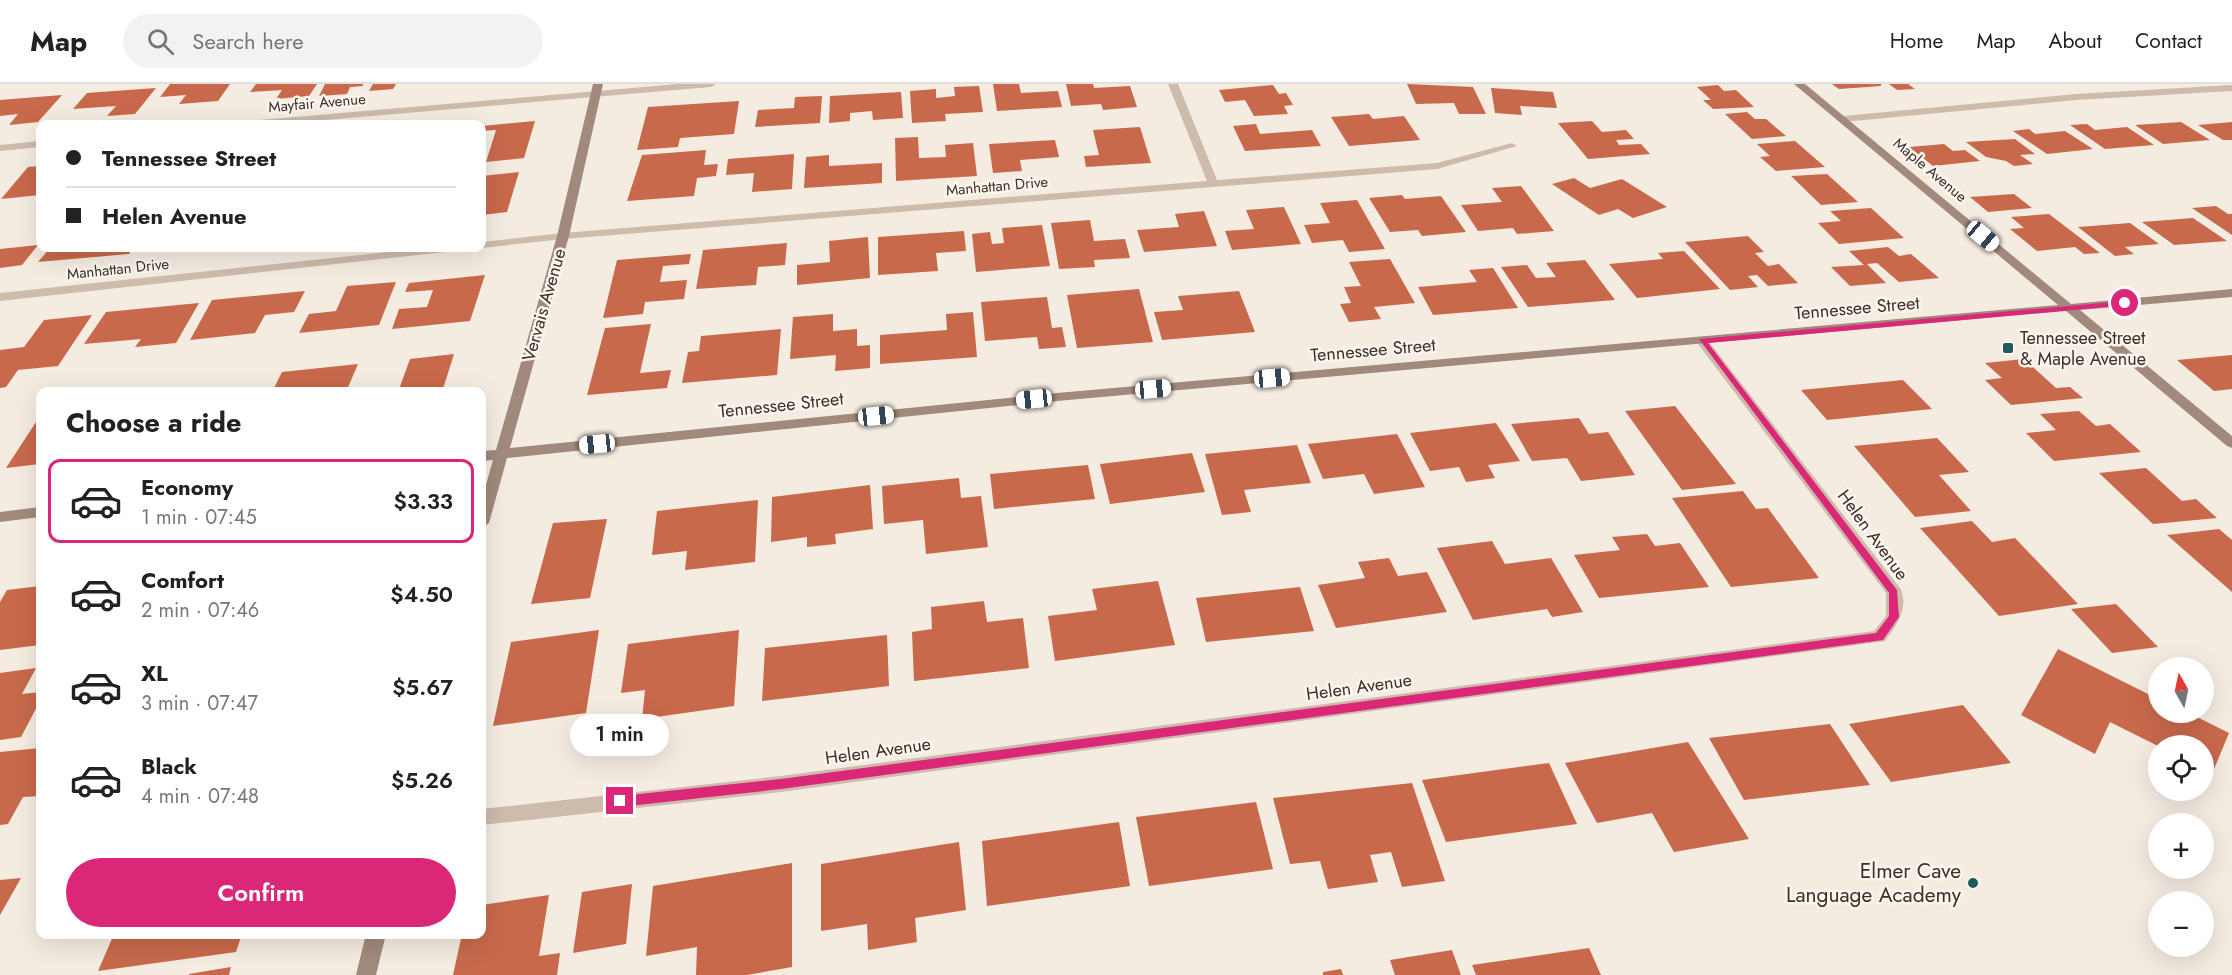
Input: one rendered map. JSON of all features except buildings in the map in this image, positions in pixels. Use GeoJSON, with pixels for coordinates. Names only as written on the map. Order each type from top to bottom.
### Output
{"type":"FeatureCollection","features":[{"type":"Feature","properties":{"kind":"main road","name":"Maple Avenue"},"geometry":{"type":"LineString","coordinates":[[1799,84],[2232,443]]}},
{"type":"Feature","properties":{"kind":"main road","name":"Vervais Avenue"},"geometry":{"type":"LineString","coordinates":[[486,508],[564,236],[597,88]]}},
{"type":"Feature","properties":{"kind":"main road","name":"Tennessee Street"},"geometry":{"type":"LineString","coordinates":[[486,456],[1057,397],[2232,293]]}},
{"type":"Feature","properties":{"kind":"main road"},"geometry":{"type":"LineString","coordinates":[[0,517],[36,512]]}},
{"type":"Feature","properties":{"kind":"main road"},"geometry":{"type":"LineString","coordinates":[[366,975],[375,939]]}},
{"type":"Feature","properties":{"kind":"street","name":"Mayfair Avenue"},"geometry":{"type":"LineString","coordinates":[[288,120],[597,88],[711,84]]}},
{"type":"Feature","properties":{"kind":"street"},"geometry":{"type":"LineString","coordinates":[[1173,84],[1213,184]]}},
{"type":"Feature","properties":{"kind":"street"},"geometry":{"type":"LineString","coordinates":[[1843,119],[2076,97],[2232,88]]}},
{"type":"Feature","properties":{"kind":"street"},"geometry":{"type":"LineString","coordinates":[[0,148],[36,144]]}},
{"type":"Feature","properties":{"kind":"street","name":"Manhattan Drive"},"geometry":{"type":"LineString","coordinates":[[486,244],[1437,165],[1512,146]]}},
{"type":"Feature","properties":{"kind":"street","name":"Manhattan Drive"},"geometry":{"type":"LineString","coordinates":[[0,297],[417,252]]}},
{"type":"Feature","properties":{"kind":"street","name":"Helen Avenue"},"geometry":{"type":"LineString","coordinates":[[486,817],[781,784],[1879,637],[1894,617],[1894,592],[1702,341]]}},
{"type":"Feature","properties":{"kind":"place","name":"Tennessee Street & Maple Avenue"},"geometry":{"type":"Point","coordinates":[2008,348]}},
{"type":"Feature","properties":{"kind":"place","name":"Elmer Cave Language Academy"},"geometry":{"type":"Point","coordinates":[1973,883]}},
{"type":"Feature","properties":{"kind":"route"},"geometry":{"type":"LineString","coordinates":[[620,801],[781,784],[1879,637],[1894,617],[1894,592],[1702,341],[2125,303]]}}]}
